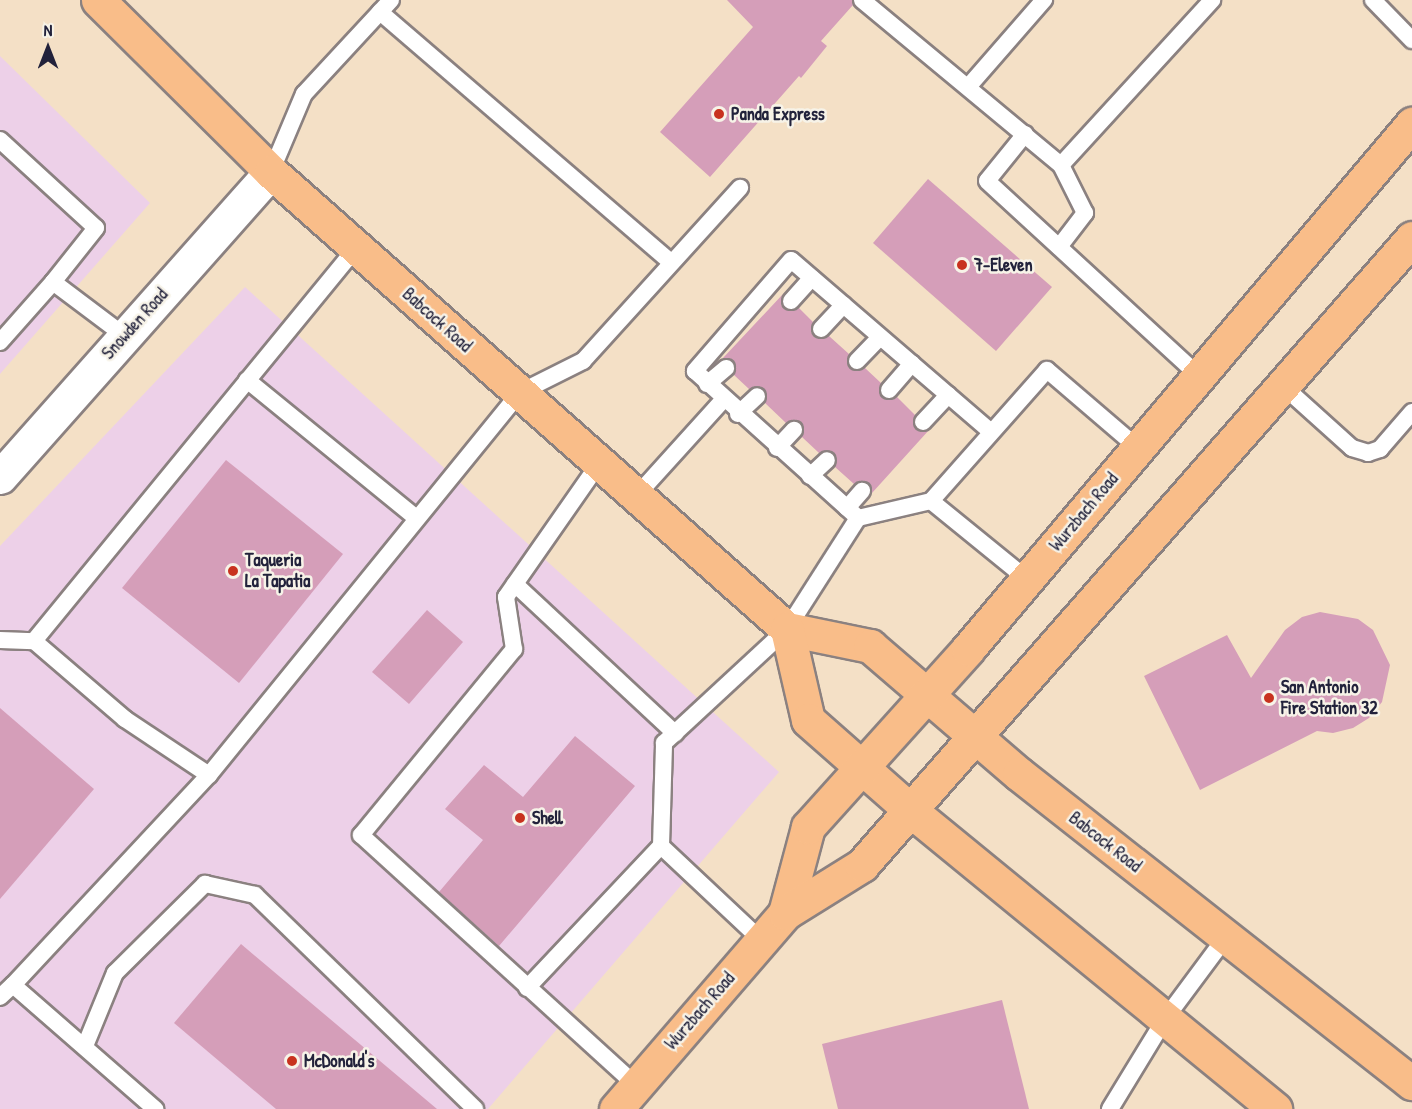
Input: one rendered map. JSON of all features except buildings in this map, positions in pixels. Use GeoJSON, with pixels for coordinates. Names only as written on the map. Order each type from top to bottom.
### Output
{"type":"FeatureCollection","features":[{"type":"Feature","properties":{"kind":"main road","name":"Babcock Road"},"geometry":{"type":"LineString","coordinates":[[104,2],[271,172],[598,465],[638,494],[787,629],[870,646],[975,735],[1412,1083]]}},
{"type":"Feature","properties":{"kind":"main road","name":"Wurzbach Road"},"geometry":{"type":"LineString","coordinates":[[785,913],[808,827],[1027,579],[1412,124]]}},
{"type":"Feature","properties":{"kind":"main road","name":"Wurzbach Road"},"geometry":{"type":"LineString","coordinates":[[626,1097],[785,913],[862,865],[1412,238]]}},
{"type":"Feature","properties":{"kind":"main road"},"geometry":{"type":"LineString","coordinates":[[787,629],[808,720],[910,810],[1275,1109]]}},
{"type":"Feature","properties":{"kind":"street","name":"Snowden Road"},"geometry":{"type":"LineString","coordinates":[[0,477],[271,172]]}},
{"type":"Feature","properties":{"kind":"lane"},"geometry":{"type":"LineString","coordinates":[[862,0],[1061,165],[1085,213],[1059,247]]}},
{"type":"Feature","properties":{"kind":"lane"},"geometry":{"type":"LineString","coordinates":[[968,87],[1044,0]]}},
{"type":"Feature","properties":{"kind":"lane"},"geometry":{"type":"LineString","coordinates":[[1061,165],[1212,0]]}},
{"type":"Feature","properties":{"kind":"lane"},"geometry":{"type":"LineString","coordinates":[[1373,0],[1412,39]]}},
{"type":"Feature","properties":{"kind":"lane"},"geometry":{"type":"LineString","coordinates":[[271,172],[304,94],[386,6],[671,262]]}},
{"type":"Feature","properties":{"kind":"lane"},"geometry":{"type":"LineString","coordinates":[[1025,134],[987,181],[1199,376]]}},
{"type":"Feature","properties":{"kind":"lane"},"geometry":{"type":"LineString","coordinates":[[0,140],[96,228],[53,282],[0,342]]}},
{"type":"Feature","properties":{"kind":"lane"},"geometry":{"type":"LineString","coordinates":[[0,997],[13,986],[209,775],[519,393],[583,361],[740,188]]}},
{"type":"Feature","properties":{"kind":"lane"},"geometry":{"type":"LineString","coordinates":[[34,641],[356,248]]}},
{"type":"Feature","properties":{"kind":"lane"},"geometry":{"type":"LineString","coordinates":[[852,513],[738,414],[695,371],[791,260],[990,431]]}},
{"type":"Feature","properties":{"kind":"lane"},"geometry":{"type":"LineString","coordinates":[[791,301],[812,278]]}},
{"type":"Feature","properties":{"kind":"lane"},"geometry":{"type":"LineString","coordinates":[[53,282],[125,336]]}},
{"type":"Feature","properties":{"kind":"lane"},"geometry":{"type":"LineString","coordinates":[[821,329],[843,305]]}},
{"type":"Feature","properties":{"kind":"lane"},"geometry":{"type":"LineString","coordinates":[[857,361],[880,336]]}},
{"type":"Feature","properties":{"kind":"lane"},"geometry":{"type":"LineString","coordinates":[[889,390],[912,364]]}},
{"type":"Feature","properties":{"kind":"lane"},"geometry":{"type":"LineString","coordinates":[[707,384],[726,368]]}},
{"type":"Feature","properties":{"kind":"lane"},"geometry":{"type":"LineString","coordinates":[[852,513],[931,501],[990,431],[1047,370],[1138,448]]}},
{"type":"Feature","properties":{"kind":"lane"},"geometry":{"type":"LineString","coordinates":[[247,380],[416,518]]}},
{"type":"Feature","properties":{"kind":"lane"},"geometry":{"type":"LineString","coordinates":[[1282,385],[1352,448],[1368,453],[1380,449],[1412,412]]}},
{"type":"Feature","properties":{"kind":"lane"},"geometry":{"type":"LineString","coordinates":[[923,422],[948,394]]}},
{"type":"Feature","properties":{"kind":"lane"},"geometry":{"type":"LineString","coordinates":[[738,414],[758,396]]}},
{"type":"Feature","properties":{"kind":"lane"},"geometry":{"type":"LineString","coordinates":[[638,494],[723,400]]}},
{"type":"Feature","properties":{"kind":"lane"},"geometry":{"type":"LineString","coordinates":[[777,448],[794,430]]}},
{"type":"Feature","properties":{"kind":"lane"},"geometry":{"type":"LineString","coordinates":[[810,476],[827,460]]}},
{"type":"Feature","properties":{"kind":"lane"},"geometry":{"type":"LineString","coordinates":[[598,465],[506,597],[514,649],[361,836],[526,988],[626,1097]]}},
{"type":"Feature","properties":{"kind":"lane"},"geometry":{"type":"LineString","coordinates":[[526,988],[661,846],[664,743],[787,629],[862,492]]}},
{"type":"Feature","properties":{"kind":"lane"},"geometry":{"type":"LineString","coordinates":[[931,501],[1027,579]]}},
{"type":"Feature","properties":{"kind":"lane"},"geometry":{"type":"LineString","coordinates":[[515,584],[675,733]]}},
{"type":"Feature","properties":{"kind":"lane"},"geometry":{"type":"LineString","coordinates":[[0,640],[34,641],[125,719],[209,775]]}},
{"type":"Feature","properties":{"kind":"lane"},"geometry":{"type":"LineString","coordinates":[[661,846],[761,940]]}},
{"type":"Feature","properties":{"kind":"lane"},"geometry":{"type":"LineString","coordinates":[[85,1046],[115,974],[205,884],[255,895],[475,1109]]}},
{"type":"Feature","properties":{"kind":"lane"},"geometry":{"type":"LineString","coordinates":[[1110,1109],[1166,1019],[1226,937]]}},
{"type":"Feature","properties":{"kind":"lane"},"geometry":{"type":"LineString","coordinates":[[13,986],[155,1109]]}},
{"type":"Feature","properties":{"kind":"shaded area"},"geometry":{"type":"Polygon","coordinates":[[[0,56],[150,203],[0,374],[0,56]]]}},
{"type":"Feature","properties":{"kind":"shaded area"},"geometry":{"type":"Polygon","coordinates":[[[245,287],[779,772],[488,1109],[0,1109],[0,546],[245,287]]]}},
{"type":"Feature","properties":{"kind":"place","name":"Panda Express"},"geometry":{"type":"Point","coordinates":[719,114]}},
{"type":"Feature","properties":{"kind":"place","name":"7-Eleven"},"geometry":{"type":"Point","coordinates":[962,265]}},
{"type":"Feature","properties":{"kind":"place","name":"Taqueria La Tapatia"},"geometry":{"type":"Point","coordinates":[233,571]}},
{"type":"Feature","properties":{"kind":"place","name":"San Antonio Fire Station 32"},"geometry":{"type":"Point","coordinates":[1269,698]}},
{"type":"Feature","properties":{"kind":"place","name":"Shell"},"geometry":{"type":"Point","coordinates":[520,818]}},
{"type":"Feature","properties":{"kind":"place","name":"McDonald's"},"geometry":{"type":"Point","coordinates":[292,1061]}}]}
